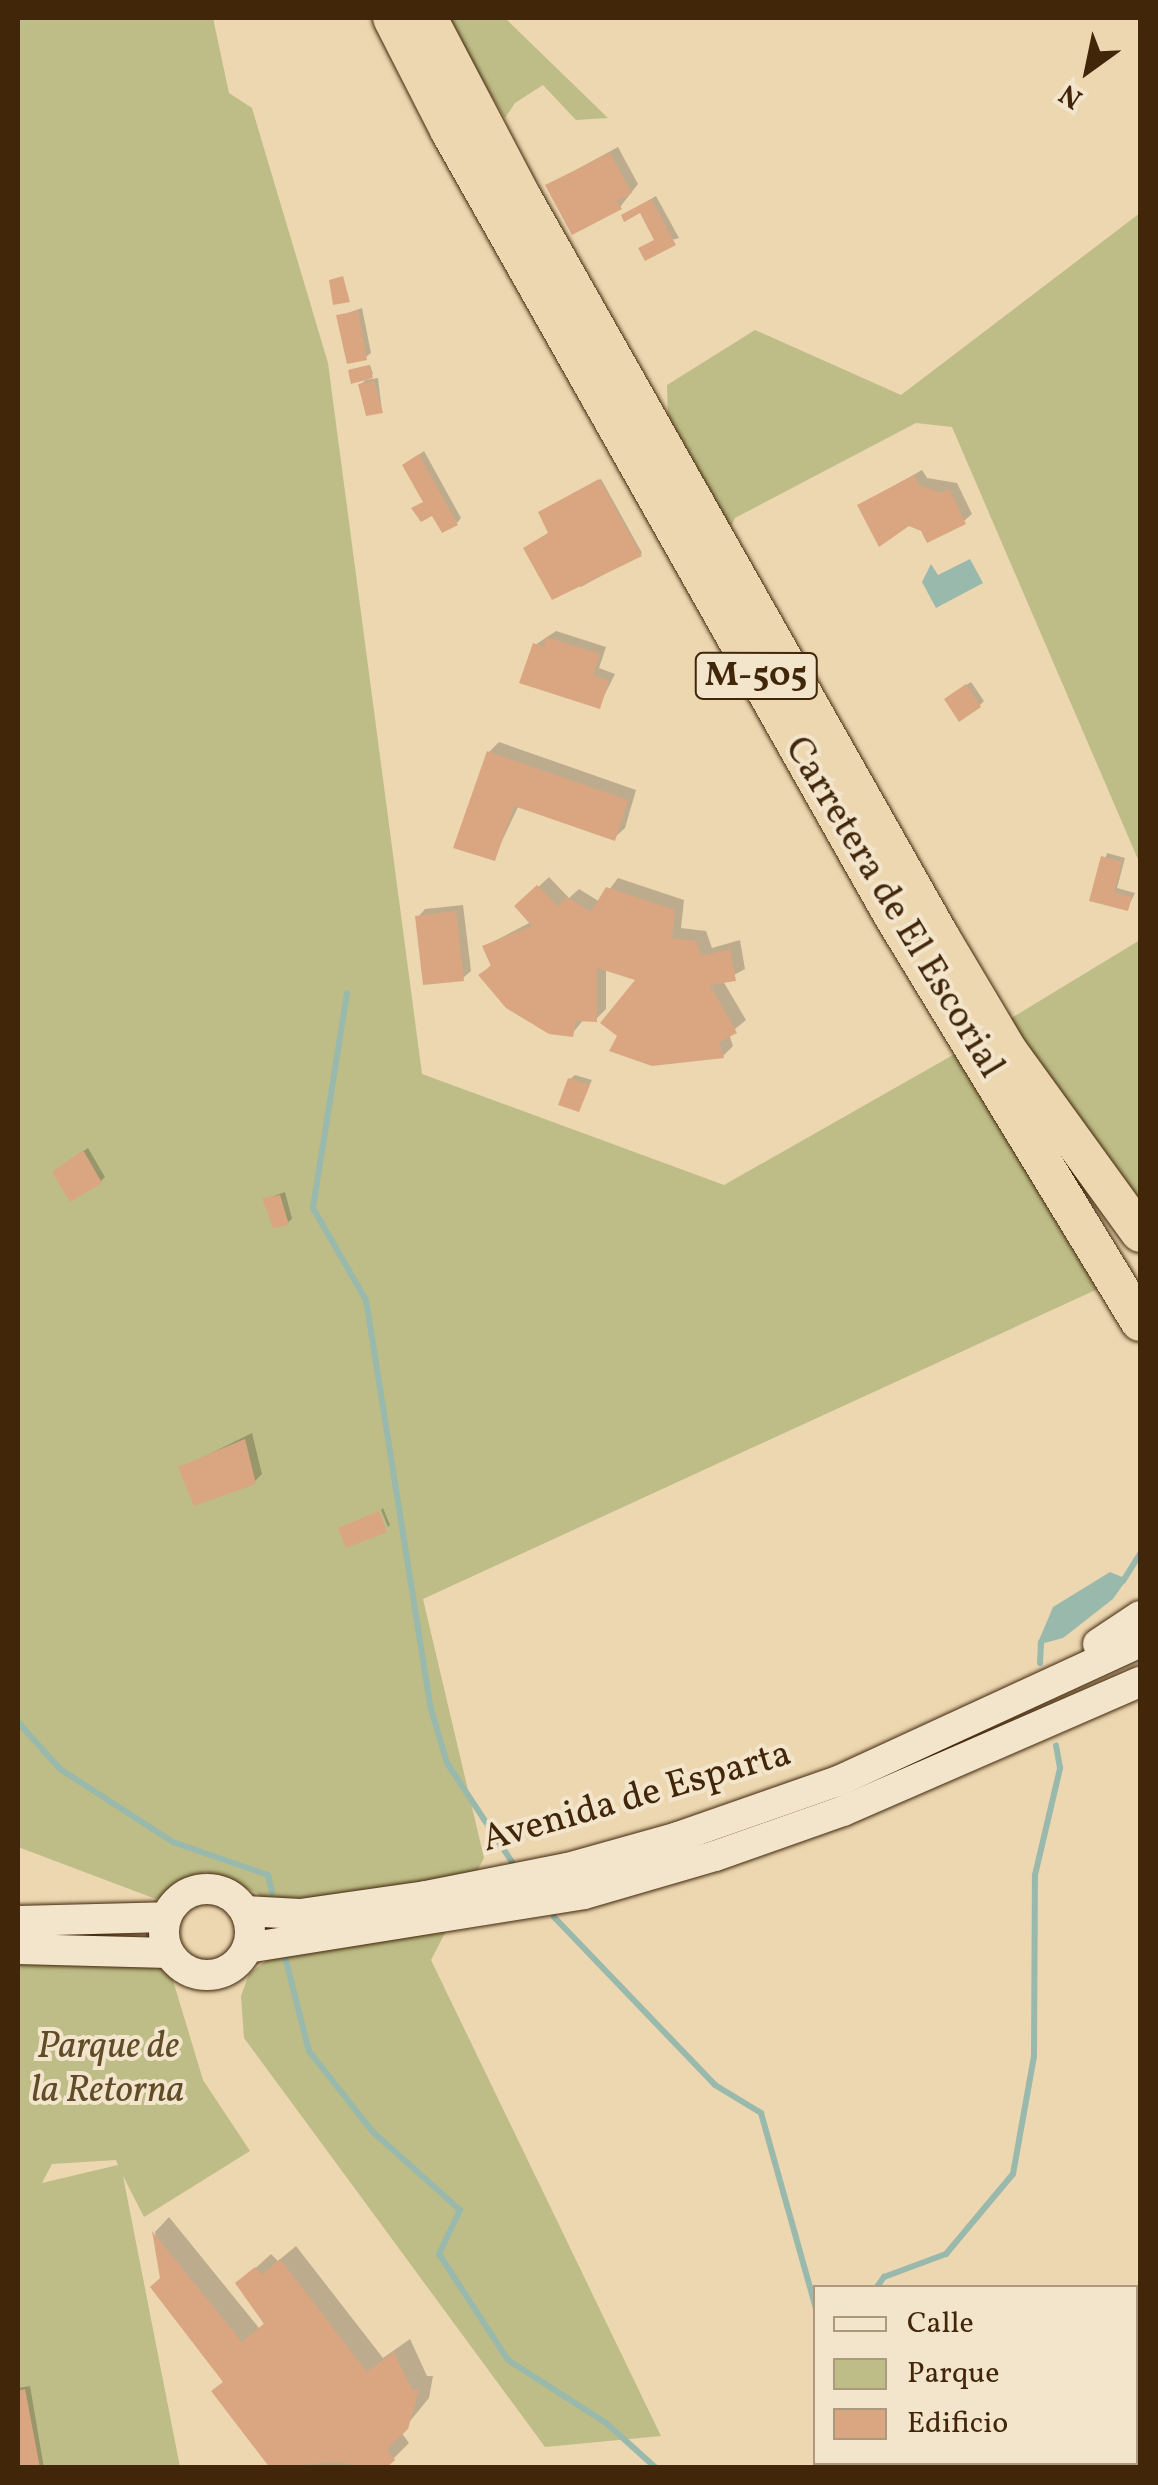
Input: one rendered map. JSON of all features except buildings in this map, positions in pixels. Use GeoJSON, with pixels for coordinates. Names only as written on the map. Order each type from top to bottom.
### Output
{"type":"FeatureCollection","features":[{"type":"Feature","properties":{"kind":"highway","name":"Carretera de El Escorial"},"geometry":{"type":"LineString","coordinates":[[392,18],[449,130],[893,916],[1140,1322]]}},
{"type":"Feature","properties":{"kind":"highway","name":"Carretera de El Escorial"},"geometry":{"type":"LineString","coordinates":[[428,18],[522,197],[940,936],[1007,1050],[1140,1233]]}},
{"type":"Feature","properties":{"kind":"main road"},"geometry":{"type":"LineString","coordinates":[[952,1728],[1140,1616]]}},
{"type":"Feature","properties":{"kind":"main road","name":"Avenida de Esparta"},"geometry":{"type":"LineString","coordinates":[[245,1911],[300,1914],[568,1868],[780,1804],[1140,1642]]}},
{"type":"Feature","properties":{"kind":"main road","name":"Avenida de Esparta"},"geometry":{"type":"LineString","coordinates":[[247,1948],[584,1894],[715,1856],[844,1811],[1140,1682]]}},
{"type":"Feature","properties":{"kind":"main road"},"geometry":{"type":"LineString","coordinates":[[18,1948],[169,1953],[202,1975],[230,1969],[247,1948],[245,1911],[224,1892],[201,1888],[179,1898],[166,1917],[169,1953]]}},
{"type":"Feature","properties":{"kind":"main road"},"geometry":{"type":"LineString","coordinates":[[18,1921],[166,1917]]}},
{"type":"Feature","properties":{"kind":"green space"},"geometry":{"type":"Polygon","coordinates":[[[18,18],[213,18],[229,93],[252,108],[328,363],[422,1074],[724,1185],[960,1051],[1100,1288],[423,1599],[484,1858],[431,1960],[661,2436],[545,2447],[244,2038],[241,1996],[249,1974],[270,1958],[258,1893],[205,1872],[156,1899],[18,1847],[18,18]]]}},
{"type":"Feature","properties":{"kind":"green space"},"geometry":{"type":"Polygon","coordinates":[[[444,18],[505,18],[608,118],[576,120],[543,85],[515,103],[505,118],[444,18]]]}},
{"type":"Feature","properties":{"kind":"green space"},"geometry":{"type":"Polygon","coordinates":[[[1140,213],[1140,864],[952,427],[916,423],[735,518],[721,548],[668,426],[667,385],[755,330],[901,395],[1140,213]]]}},
{"type":"Feature","properties":{"kind":"green space"},"geometry":{"type":"Polygon","coordinates":[[[1140,940],[1140,1233],[995,1028],[1140,940]]]}},
{"type":"Feature","properties":{"kind":"green space","name":"Parque de la Retorna"},"geometry":{"type":"Polygon","coordinates":[[[18,1960],[155,1965],[172,1977],[203,2080],[250,2151],[144,2217],[123,2176],[180,2467],[18,2467],[18,1960]],[[116,2160],[52,2164],[42,2183],[118,2165],[116,2160]]]}},
{"type":"Feature","properties":{"kind":"shaded area"},"geometry":{"type":"Polygon","coordinates":[[[970,559],[983,583],[936,608],[922,582],[931,564],[938,575],[970,559]]]}},
{"type":"Feature","properties":{"kind":"shaded area"},"geometry":{"type":"Polygon","coordinates":[[[1110,1572],[1127,1579],[1113,1599],[1063,1638],[1037,1645],[1053,1607],[1110,1572]]]}},
{"type":"Feature","properties":{"kind":"waterway"},"geometry":{"type":"LineString","coordinates":[[347,993],[313,1208],[366,1300],[431,1709],[447,1763],[512,1862]]}},
{"type":"Feature","properties":{"kind":"waterway"},"geometry":{"type":"LineString","coordinates":[[1123,1581],[1140,1554]]}},
{"type":"Feature","properties":{"kind":"waterway"},"geometry":{"type":"LineString","coordinates":[[1040,1663],[1041,1642]]}},
{"type":"Feature","properties":{"kind":"waterway"},"geometry":{"type":"LineString","coordinates":[[18,1722],[60,1769],[173,1842],[268,1875],[272,1893]]}},
{"type":"Feature","properties":{"kind":"waterway"},"geometry":{"type":"LineString","coordinates":[[878,2285],[884,2277],[946,2254],[1013,2174],[1034,2056],[1035,1875],[1060,1768],[1056,1745]]}},
{"type":"Feature","properties":{"kind":"waterway"},"geometry":{"type":"LineString","coordinates":[[554,1917],[715,2085],[761,2113],[813,2298]]}},
{"type":"Feature","properties":{"kind":"waterway"},"geometry":{"type":"LineString","coordinates":[[284,1953],[309,2051],[373,2132],[460,2210],[439,2254],[508,2360],[606,2423],[656,2468]]}}]}
